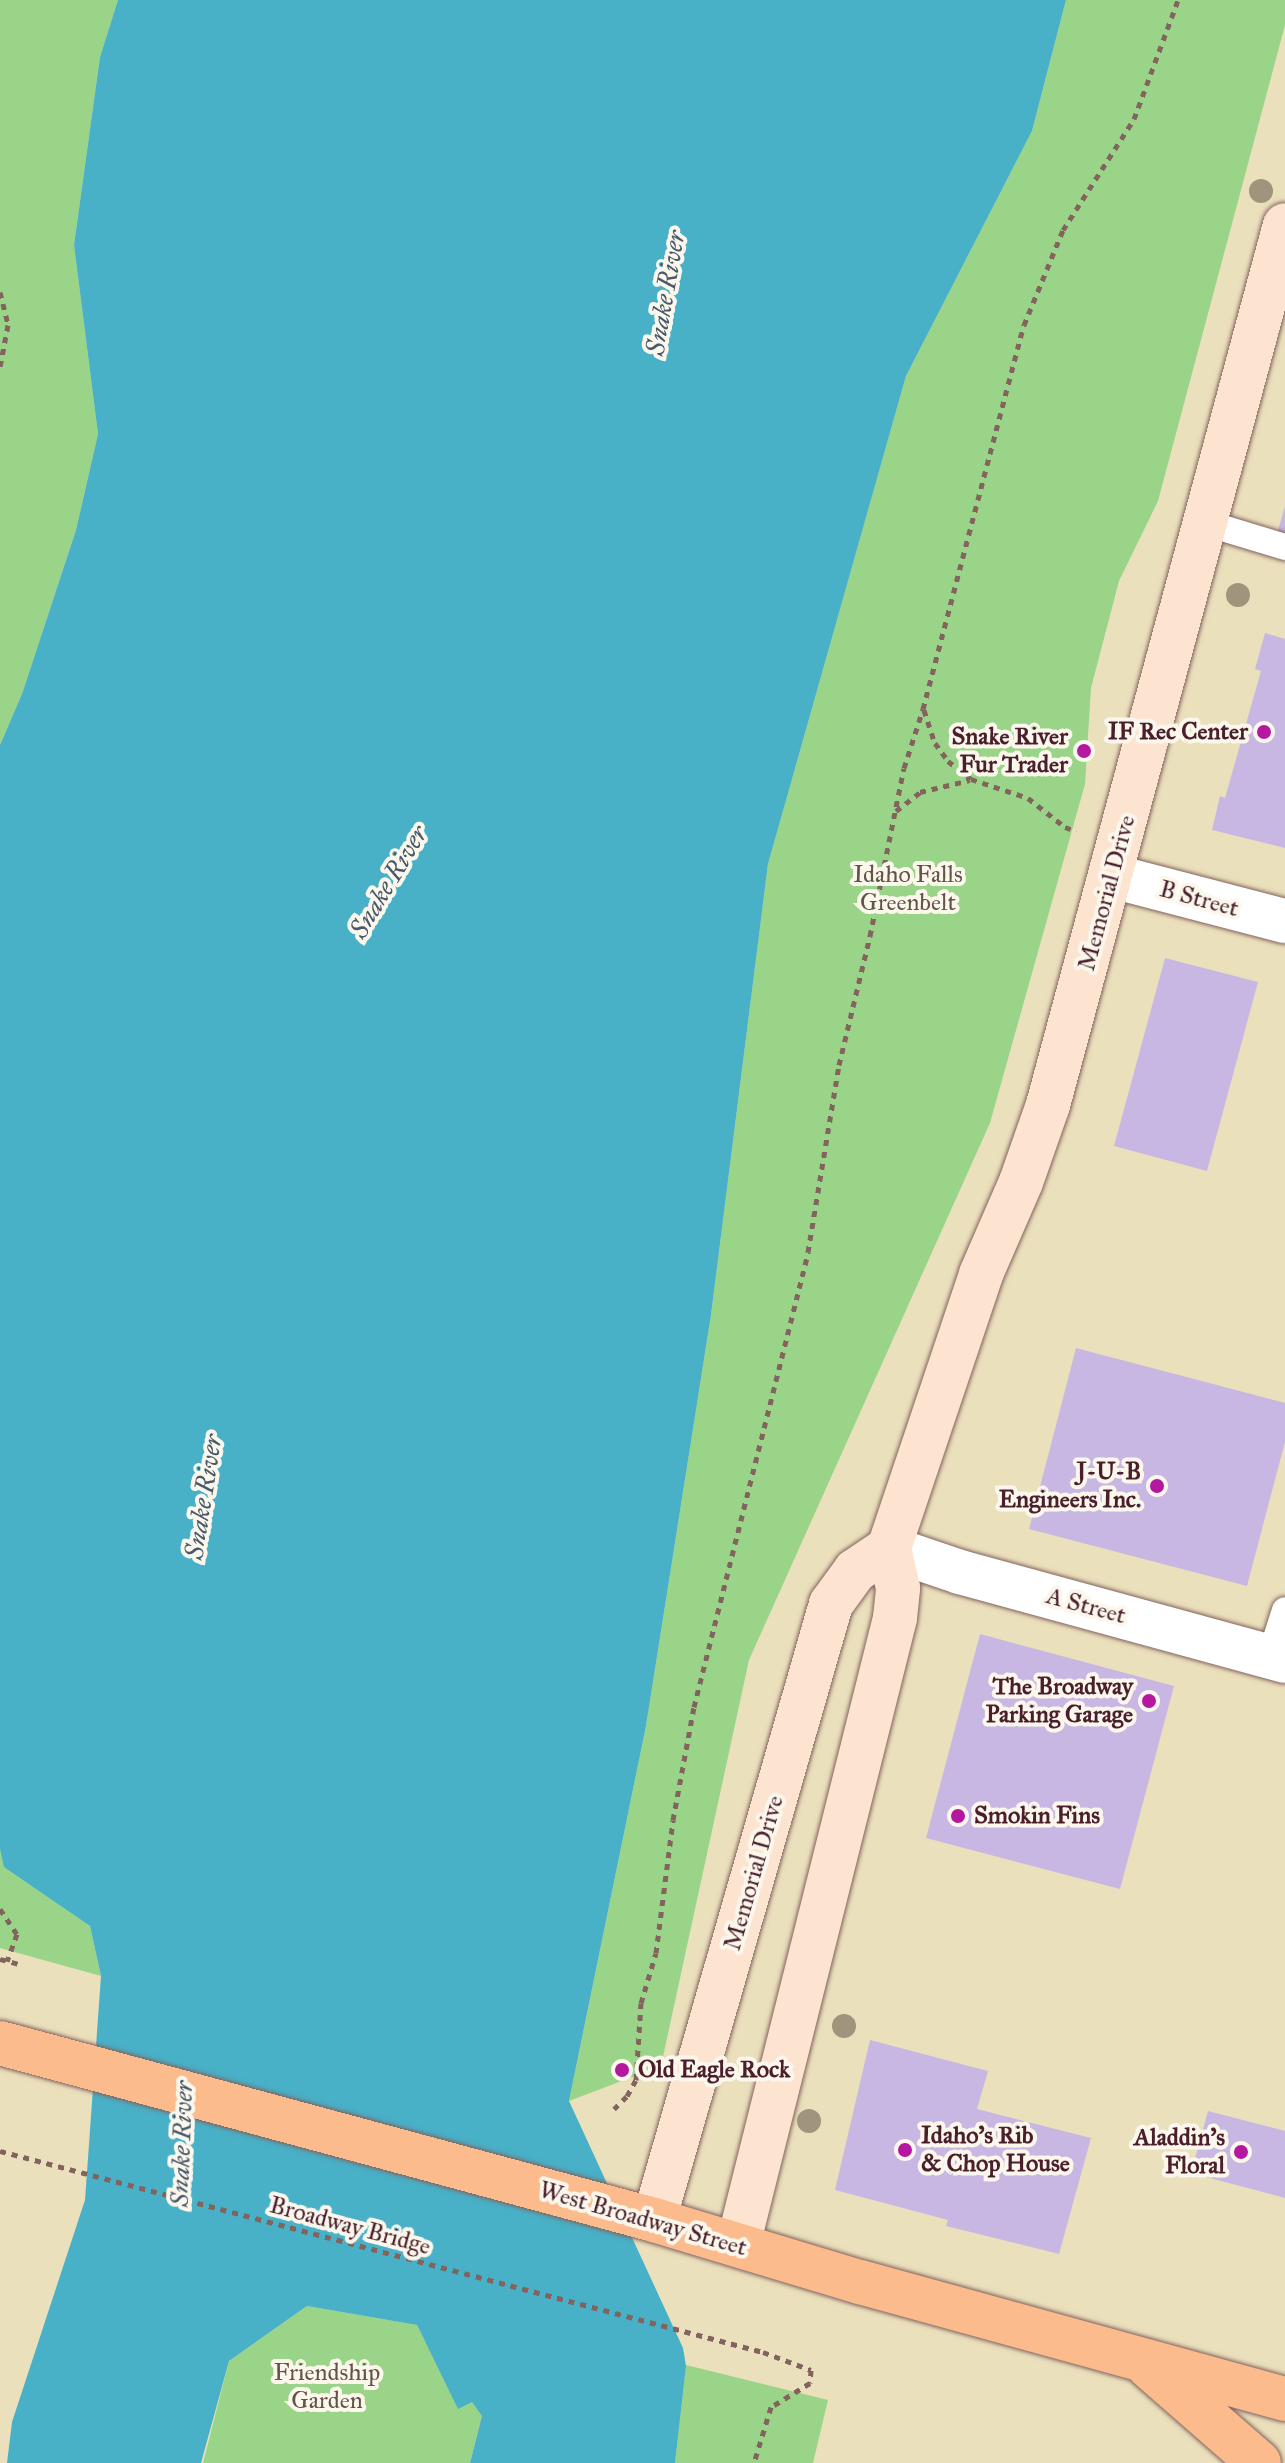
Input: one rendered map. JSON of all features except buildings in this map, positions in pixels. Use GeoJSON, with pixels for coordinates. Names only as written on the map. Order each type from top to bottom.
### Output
{"type":"FeatureCollection","features":[{"type":"Feature","properties":{"kind":"main road","name":"Memorial Drive"},"geometry":{"type":"LineString","coordinates":[[634,2215],[831,1604],[855,1571],[889,1548],[981,1274],[1042,1126],[1112,876],[1285,225]]}},
{"type":"Feature","properties":{"kind":"main road"},"geometry":{"type":"LineString","coordinates":[[738,2245],[895,1618],[898,1588],[889,1548]]}},
{"type":"Feature","properties":{"kind":"main road","name":"West Broadway Street"},"geometry":{"type":"LineString","coordinates":[[0,2043],[634,2215],[1285,2399]]}},
{"type":"Feature","properties":{"kind":"main road"},"geometry":{"type":"LineString","coordinates":[[1140,2359],[1259,2463]]}},
{"type":"Feature","properties":{"kind":"street","name":"B Street"},"geometry":{"type":"LineString","coordinates":[[1112,876],[1285,921]]}},
{"type":"Feature","properties":{"kind":"street","name":"A Street"},"geometry":{"type":"LineString","coordinates":[[889,1548],[960,1572],[1278,1659]]}},
{"type":"Feature","properties":{"kind":"lane"},"geometry":{"type":"LineString","coordinates":[[1206,523],[1285,547]]}},
{"type":"Feature","properties":{"kind":"lane"},"geometry":{"type":"LineString","coordinates":[[1278,1659],[1285,1610]]}},
{"type":"Feature","properties":{"kind":"path"},"geometry":{"type":"LineString","coordinates":[[614,2109],[627,2096],[636,2080],[641,2003],[656,1953],[673,1820],[694,1707],[808,1252],[839,1065],[904,768],[923,709],[1024,325],[1063,230],[1134,119],[1178,0]]}},
{"type":"Feature","properties":{"kind":"path"},"geometry":{"type":"LineString","coordinates":[[0,292],[8,325],[0,367]]}},
{"type":"Feature","properties":{"kind":"path"},"geometry":{"type":"LineString","coordinates":[[923,709],[935,743],[948,761],[971,779],[1028,798],[1065,827],[1078,832]]}},
{"type":"Feature","properties":{"kind":"path"},"geometry":{"type":"LineString","coordinates":[[895,811],[920,792],[971,779]]}},
{"type":"Feature","properties":{"kind":"path"},"geometry":{"type":"LineString","coordinates":[[0,1909],[17,1934],[7,1961]]}},
{"type":"Feature","properties":{"kind":"path"},"geometry":{"type":"LineString","coordinates":[[0,1959],[19,1964]]}},
{"type":"Feature","properties":{"kind":"path","name":"Broadway Bridge"},"geometry":{"type":"LineString","coordinates":[[0,2151],[763,2352],[811,2370],[810,2383],[771,2407],[754,2463]]}},
{"type":"Feature","properties":{"kind":"green space"},"geometry":{"type":"Polygon","coordinates":[[[0,0],[118,0],[100,57],[74,245],[98,434],[76,530],[22,694],[0,745],[0,0]]]}},
{"type":"Feature","properties":{"kind":"green space","name":"Idaho Falls Greenbelt"},"geometry":{"type":"Polygon","coordinates":[[[1066,0],[1285,0],[1285,25],[1158,501],[1119,581],[1091,688],[1085,784],[990,1123],[749,1660],[661,2066],[569,2101],[646,1726],[711,1315],[768,864],[906,376],[1032,131],[1066,0]]]}},
{"type":"Feature","properties":{"kind":"green space"},"geometry":{"type":"Polygon","coordinates":[[[0,1849],[5,1867],[90,1926],[101,1976],[0,1948],[0,1849]]]}},
{"type":"Feature","properties":{"kind":"green space","name":"Friendship Garden"},"geometry":{"type":"Polygon","coordinates":[[[307,2306],[417,2325],[458,2408],[472,2401],[482,2416],[470,2463],[203,2463],[229,2361],[307,2306]]]}},
{"type":"Feature","properties":{"kind":"green space"},"geometry":{"type":"Polygon","coordinates":[[[686,2365],[828,2400],[813,2463],[675,2463],[686,2365]]]}},
{"type":"Feature","properties":{"kind":"water","name":"Snake River"},"geometry":{"type":"Polygon","coordinates":[[[118,0],[1066,0],[1032,131],[906,376],[768,864],[711,1315],[646,1726],[569,2101],[683,2348],[686,2366],[675,2463],[470,2463],[482,2416],[472,2402],[458,2409],[417,2325],[307,2306],[229,2361],[201,2463],[7,2463],[12,2422],[85,2200],[101,1976],[90,1926],[4,1867],[0,1849],[0,745],[22,694],[76,530],[98,434],[74,245],[100,57],[118,0]]]}},
{"type":"Feature","properties":{"kind":"place","name":"IF Rec Center"},"geometry":{"type":"Point","coordinates":[1264,732]}},
{"type":"Feature","properties":{"kind":"place","name":"Snake River Fur Trader"},"geometry":{"type":"Point","coordinates":[1084,751]}},
{"type":"Feature","properties":{"kind":"place","name":"J-U-B Engineers Inc."},"geometry":{"type":"Point","coordinates":[1157,1486]}},
{"type":"Feature","properties":{"kind":"place","name":"The Broadway Parking Garage"},"geometry":{"type":"Point","coordinates":[1149,1701]}},
{"type":"Feature","properties":{"kind":"place","name":"Smokin Fins"},"geometry":{"type":"Point","coordinates":[958,1816]}},
{"type":"Feature","properties":{"kind":"place","name":"Old Eagle Rock"},"geometry":{"type":"Point","coordinates":[622,2070]}},
{"type":"Feature","properties":{"kind":"place","name":"Idaho's Rib & Chop House"},"geometry":{"type":"Point","coordinates":[905,2150]}},
{"type":"Feature","properties":{"kind":"place","name":"Aladdin's Floral"},"geometry":{"type":"Point","coordinates":[1241,2152]}}]}
